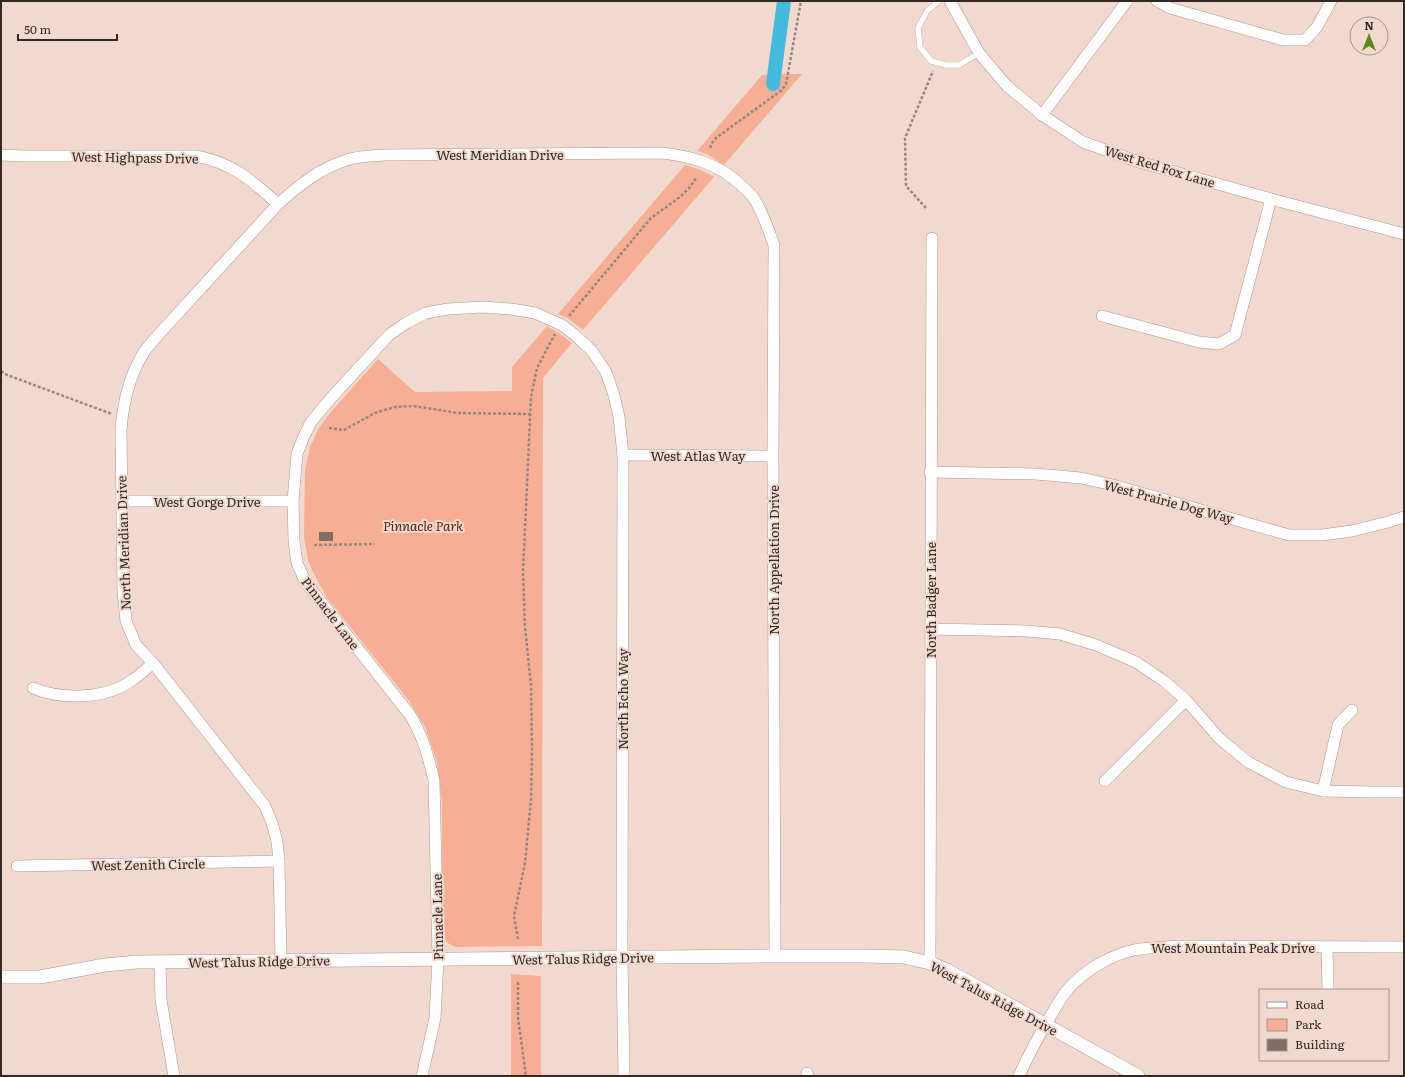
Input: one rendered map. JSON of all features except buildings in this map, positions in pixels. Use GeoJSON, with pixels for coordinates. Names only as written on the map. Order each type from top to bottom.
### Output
{"type":"FeatureCollection","features":[{"type":"Feature","properties":{"kind":"street","name":"West Red Fox Lane"},"geometry":{"type":"LineString","coordinates":[[950,1],[979,53],[1007,86],[1042,114],[1083,142],[1139,162],[1404,234]]}},
{"type":"Feature","properties":{"kind":"street"},"geometry":{"type":"LineString","coordinates":[[1042,114],[1127,1]]}},
{"type":"Feature","properties":{"kind":"street"},"geometry":{"type":"LineString","coordinates":[[1157,1],[1170,8],[1283,40],[1305,40],[1317,27],[1331,1]]}},
{"type":"Feature","properties":{"kind":"street","name":"West Meridian Drive"},"geometry":{"type":"LineString","coordinates":[[278,204],[296,187],[328,167],[348,159],[384,154],[663,153],[682,155],[708,162],[732,176]]}},
{"type":"Feature","properties":{"kind":"street","name":"West Highpass Drive"},"geometry":{"type":"LineString","coordinates":[[1,155],[196,156],[211,159],[245,175],[278,204]]}},
{"type":"Feature","properties":{"kind":"street","name":"North Appellation Drive"},"geometry":{"type":"LineString","coordinates":[[732,176],[752,196],[765,220],[774,245],[773,456],[775,956]]}},
{"type":"Feature","properties":{"kind":"street"},"geometry":{"type":"LineString","coordinates":[[1102,316],[1199,342],[1219,344],[1235,335],[1271,199]]}},
{"type":"Feature","properties":{"kind":"street","name":"North Meridian Drive"},"geometry":{"type":"LineString","coordinates":[[278,204],[144,352],[132,375],[122,409],[120,430],[123,592],[126,621],[136,644],[153,663],[265,806],[277,841],[279,861],[281,960]]}},
{"type":"Feature","properties":{"kind":"street","name":"North Badger Lane"},"geometry":{"type":"LineString","coordinates":[[930,963],[930,472],[932,238]]}},
{"type":"Feature","properties":{"kind":"street","name":"Pinnacle Lane"},"geometry":{"type":"LineString","coordinates":[[422,1076],[435,1018],[438,959],[436,806],[434,780],[420,732],[410,715],[306,583],[297,563],[294,541],[293,501],[297,454],[304,436],[312,422],[331,398],[389,335],[406,323],[426,313],[448,309],[483,307],[511,309],[535,313],[562,325],[576,335]]}},
{"type":"Feature","properties":{"kind":"street","name":"North Echo Way"},"geometry":{"type":"LineString","coordinates":[[576,335],[592,351],[606,372],[614,395],[619,417],[623,455],[622,958],[624,1076]]}},
{"type":"Feature","properties":{"kind":"street","name":"West Atlas Way"},"geometry":{"type":"LineString","coordinates":[[623,455],[773,456]]}},
{"type":"Feature","properties":{"kind":"street","name":"West Prairie Dog Way"},"geometry":{"type":"LineString","coordinates":[[930,472],[1036,474],[1081,478],[1113,485],[1289,535],[1322,535],[1352,531],[1388,522],[1404,516]]}},
{"type":"Feature","properties":{"kind":"street","name":"West Gorge Drive"},"geometry":{"type":"LineString","coordinates":[[122,501],[293,501]]}},
{"type":"Feature","properties":{"kind":"street"},"geometry":{"type":"LineString","coordinates":[[930,629],[1027,631],[1060,634],[1096,645],[1136,662],[1164,681],[1186,700],[1219,738],[1248,762],[1286,782],[1323,791],[1404,792]]}},
{"type":"Feature","properties":{"kind":"street"},"geometry":{"type":"LineString","coordinates":[[33,688],[58,695],[93,694],[112,691],[131,682],[153,663]]}},
{"type":"Feature","properties":{"kind":"street"},"geometry":{"type":"LineString","coordinates":[[1105,781],[1186,700]]}},
{"type":"Feature","properties":{"kind":"street"},"geometry":{"type":"LineString","coordinates":[[1323,791],[1338,725],[1352,710]]}},
{"type":"Feature","properties":{"kind":"street","name":"West Zenith Circle"},"geometry":{"type":"LineString","coordinates":[[18,866],[279,861]]}},
{"type":"Feature","properties":{"kind":"street","name":"West Mountain Peak Drive"},"geometry":{"type":"LineString","coordinates":[[1019,1076],[1033,1047],[1068,988],[1088,970],[1114,957],[1133,950],[1153,947],[1180,946],[1404,947]]}},
{"type":"Feature","properties":{"kind":"street"},"geometry":{"type":"LineString","coordinates":[[1327,947],[1328,989]]}},
{"type":"Feature","properties":{"kind":"street","name":"West Talus Ridge Drive"},"geometry":{"type":"LineString","coordinates":[[1,977],[40,977],[138,962],[775,956],[904,957],[930,963],[947,970],[1138,1076]]}},
{"type":"Feature","properties":{"kind":"street"},"geometry":{"type":"LineString","coordinates":[[160,962],[161,1000],[174,1076]]}},
{"type":"Feature","properties":{"kind":"lane"},"geometry":{"type":"LineString","coordinates":[[939,1],[927,11],[918,28],[920,47],[931,61],[946,65],[959,65],[979,53]]}},
{"type":"Feature","properties":{"kind":"path"},"geometry":{"type":"LineString","coordinates":[[710,148],[716,138],[779,93],[786,84],[799,19],[801,1]]}},
{"type":"Feature","properties":{"kind":"path"},"geometry":{"type":"LineString","coordinates":[[926,208],[906,186],[905,138],[933,71]]}},
{"type":"Feature","properties":{"kind":"path"},"geometry":{"type":"LineString","coordinates":[[518,939],[514,916],[524,863],[531,793],[531,685],[525,627],[523,572],[531,397],[537,368],[562,325],[651,218],[689,188],[697,177]]}},
{"type":"Feature","properties":{"kind":"path"},"geometry":{"type":"LineString","coordinates":[[1,371],[7,375],[115,415]]}},
{"type":"Feature","properties":{"kind":"path"},"geometry":{"type":"LineString","coordinates":[[330,428],[344,430],[375,413],[395,407],[414,406],[458,413],[530,414]]}},
{"type":"Feature","properties":{"kind":"path"},"geometry":{"type":"LineString","coordinates":[[314,545],[375,544]]}},
{"type":"Feature","properties":{"kind":"path"},"geometry":{"type":"LineString","coordinates":[[518,982],[518,1018],[526,1076]]}},
{"type":"Feature","properties":{"kind":"green space"},"geometry":{"type":"Polygon","coordinates":[[[802,74],[724,165],[707,154],[697,151],[762,75],[802,74]]]}},
{"type":"Feature","properties":{"kind":"green space"},"geometry":{"type":"Polygon","coordinates":[[[685,165],[701,170],[714,177],[583,330],[567,318],[558,314],[685,165]]]}},
{"type":"Feature","properties":{"kind":"green space","name":"Pinnacle Park"},"geometry":{"type":"Polygon","coordinates":[[[547,326],[572,343],[543,378],[542,946],[456,947],[447,942],[442,932],[442,801],[437,762],[425,727],[409,701],[327,598],[313,572],[308,560],[304,537],[305,471],[310,447],[319,428],[330,413],[378,359],[415,392],[512,391],[512,367],[547,326]]]}},
{"type":"Feature","properties":{"kind":"green space"},"geometry":{"type":"Polygon","coordinates":[[[511,974],[541,976],[541,1076],[511,1076],[511,974]]]}},
{"type":"Feature","properties":{"kind":"waterway"},"geometry":{"type":"LineString","coordinates":[[773,84],[784,1]]}}]}
